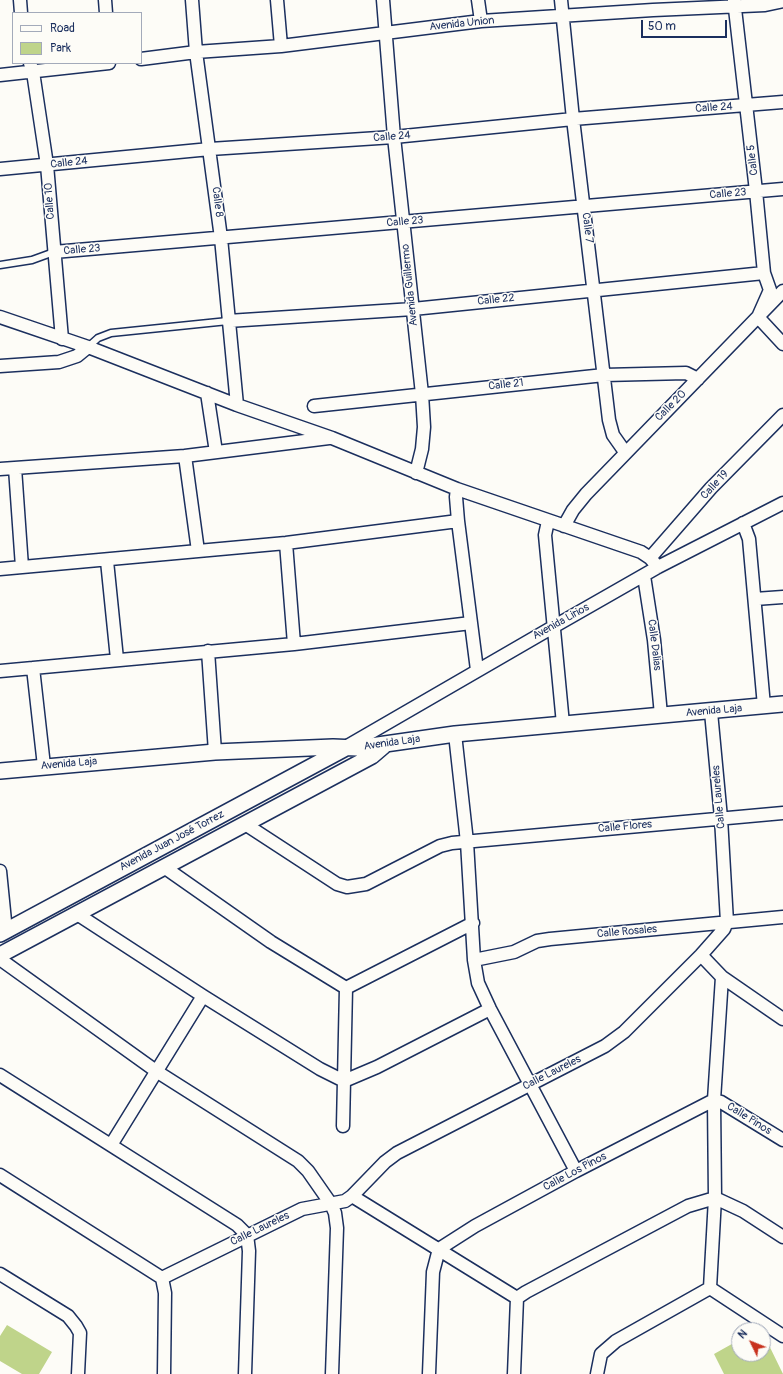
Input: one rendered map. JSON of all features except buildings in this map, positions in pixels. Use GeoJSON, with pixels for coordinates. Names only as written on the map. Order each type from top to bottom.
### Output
{"type":"FeatureCollection","features":[{"type":"Feature","properties":{"kind":"street"},"geometry":{"type":"LineString","coordinates":[[20,0],[21,12]]}},
{"type":"Feature","properties":{"kind":"street"},"geometry":{"type":"LineString","coordinates":[[105,0],[106,12]]}},
{"type":"Feature","properties":{"kind":"street","name":"Calle 8"},"geometry":{"type":"LineString","coordinates":[[192,0],[196,52],[221,238],[237,405]]}},
{"type":"Feature","properties":{"kind":"street"},"geometry":{"type":"LineString","coordinates":[[277,0],[281,46]]}},
{"type":"Feature","properties":{"kind":"street","name":"Avenida Guillermo"},"geometry":{"type":"LineString","coordinates":[[383,0],[394,137],[414,309],[422,394],[424,427],[422,449],[416,474]]}},
{"type":"Feature","properties":{"kind":"street"},"geometry":{"type":"LineString","coordinates":[[478,0],[481,21]]}},
{"type":"Feature","properties":{"kind":"street","name":"Calle 7"},"geometry":{"type":"LineString","coordinates":[[561,0],[573,119],[595,291],[609,420],[613,435],[625,452]]}},
{"type":"Feature","properties":{"kind":"street","name":"Avenida Union"},"geometry":{"type":"LineString","coordinates":[[142,59],[196,52],[281,46],[481,21],[563,16],[653,5],[765,5],[783,1]]}},
{"type":"Feature","properties":{"kind":"street","name":"Calle 5"},"geometry":{"type":"LineString","coordinates":[[734,4],[764,273],[770,290],[758,317]]}},
{"type":"Feature","properties":{"kind":"street"},"geometry":{"type":"LineString","coordinates":[[0,75],[32,68],[94,64]]}},
{"type":"Feature","properties":{"kind":"street","name":"Calle 10"},"geometry":{"type":"LineString","coordinates":[[32,68],[47,165],[62,339]]}},
{"type":"Feature","properties":{"kind":"street","name":"Calle 24"},"geometry":{"type":"LineString","coordinates":[[0,169],[210,149],[394,137],[573,119],[783,102]]}},
{"type":"Feature","properties":{"kind":"street","name":"Calle 23"},"geometry":{"type":"LineString","coordinates":[[54,252],[783,189]]}},
{"type":"Feature","properties":{"kind":"street","name":"Calle 22"},"geometry":{"type":"LineString","coordinates":[[228,321],[414,309],[764,273]]}},
{"type":"Feature","properties":{"kind":"street","name":"Calle 20"},"geometry":{"type":"LineString","coordinates":[[564,526],[573,510],[586,494],[625,452],[783,291]]}},
{"type":"Feature","properties":{"kind":"street"},"geometry":{"type":"LineString","coordinates":[[0,317],[88,347],[237,405],[332,438],[416,474],[641,552],[650,558],[658,567]]}},
{"type":"Feature","properties":{"kind":"street"},"geometry":{"type":"LineString","coordinates":[[758,317],[783,344]]}},
{"type":"Feature","properties":{"kind":"street"},"geometry":{"type":"LineString","coordinates":[[0,366],[59,362],[77,356],[88,347]]}},
{"type":"Feature","properties":{"kind":"street","name":"Calle 21"},"geometry":{"type":"LineString","coordinates":[[314,406],[604,375],[686,373],[698,379]]}},
{"type":"Feature","properties":{"kind":"street"},"geometry":{"type":"LineString","coordinates":[[207,393],[216,452]]}},
{"type":"Feature","properties":{"kind":"street","name":"Calle 19"},"geometry":{"type":"LineString","coordinates":[[650,558],[711,488],[783,415]]}},
{"type":"Feature","properties":{"kind":"street"},"geometry":{"type":"LineString","coordinates":[[0,469],[185,456],[332,438]]}},
{"type":"Feature","properties":{"kind":"street"},"geometry":{"type":"LineString","coordinates":[[185,456],[198,551]]}},
{"type":"Feature","properties":{"kind":"street"},"geometry":{"type":"LineString","coordinates":[[15,468],[22,567]]}},
{"type":"Feature","properties":{"kind":"street"},"geometry":{"type":"LineString","coordinates":[[457,489],[456,497],[458,521],[477,670]]}},
{"type":"Feature","properties":{"kind":"street","name":"Avenida Lirios"},"geometry":{"type":"LineString","coordinates":[[344,749],[477,670],[658,567],[783,503]]}},
{"type":"Feature","properties":{"kind":"street"},"geometry":{"type":"LineString","coordinates":[[0,569],[286,543],[458,521]]}},
{"type":"Feature","properties":{"kind":"street"},"geometry":{"type":"LineString","coordinates":[[548,521],[545,535],[563,724]]}},
{"type":"Feature","properties":{"kind":"street"},"geometry":{"type":"LineString","coordinates":[[743,523],[749,539],[764,706]]}},
{"type":"Feature","properties":{"kind":"street"},"geometry":{"type":"LineString","coordinates":[[286,543],[294,644]]}},
{"type":"Feature","properties":{"kind":"street"},"geometry":{"type":"LineString","coordinates":[[107,560],[117,659]]}},
{"type":"Feature","properties":{"kind":"street","name":"Calle Dalias"},"geometry":{"type":"LineString","coordinates":[[644,576],[654,640],[661,715]]}},
{"type":"Feature","properties":{"kind":"street"},"geometry":{"type":"LineString","coordinates":[[755,600],[783,597]]}},
{"type":"Feature","properties":{"kind":"street"},"geometry":{"type":"LineString","coordinates":[[0,671],[117,659],[294,644],[471,623]]}},
{"type":"Feature","properties":{"kind":"street"},"geometry":{"type":"LineString","coordinates":[[208,651],[215,752]]}},
{"type":"Feature","properties":{"kind":"street"},"geometry":{"type":"LineString","coordinates":[[33,668],[44,766]]}},
{"type":"Feature","properties":{"kind":"street","name":"Avenida Laja"},"geometry":{"type":"LineString","coordinates":[[0,771],[215,752],[333,747],[344,749],[455,734],[661,715],[711,712],[783,704]]}},
{"type":"Feature","properties":{"kind":"street","name":"Calle Laureles"},"geometry":{"type":"LineString","coordinates":[[162,1278],[302,1209],[344,1201],[352,1196],[369,1176],[397,1153],[604,1046],[624,1032],[701,955],[724,929],[727,922],[721,818],[711,712]]}},
{"type":"Feature","properties":{"kind":"street"},"geometry":{"type":"LineString","coordinates":[[455,734],[467,842],[474,960],[478,983],[490,1009],[576,1171]]}},
{"type":"Feature","properties":{"kind":"street"},"geometry":{"type":"LineString","coordinates":[[0,955],[372,756],[386,744]]}},
{"type":"Feature","properties":{"kind":"street","name":"Avenida Juan José Torrez"},"geometry":{"type":"LineString","coordinates":[[3,933],[344,749]]}},
{"type":"Feature","properties":{"kind":"street","name":"Calle Flores"},"geometry":{"type":"LineString","coordinates":[[245,824],[337,884],[347,887],[366,884],[440,846],[467,842],[783,813]]}},
{"type":"Feature","properties":{"kind":"street"},"geometry":{"type":"LineString","coordinates":[[164,868],[271,942],[346,988]]}},
{"type":"Feature","properties":{"kind":"street"},"geometry":{"type":"LineString","coordinates":[[0,871],[3,933]]}},
{"type":"Feature","properties":{"kind":"street"},"geometry":{"type":"LineString","coordinates":[[77,914],[320,1070],[344,1080],[377,1068],[490,1009]]}},
{"type":"Feature","properties":{"kind":"street","name":"Calle Rosales"},"geometry":{"type":"LineString","coordinates":[[474,960],[514,952],[537,941],[550,939],[783,917]]}},
{"type":"Feature","properties":{"kind":"street"},"geometry":{"type":"LineString","coordinates":[[346,988],[473,923]]}},
{"type":"Feature","properties":{"kind":"street"},"geometry":{"type":"LineString","coordinates":[[701,955],[722,977],[783,1019]]}},
{"type":"Feature","properties":{"kind":"street"},"geometry":{"type":"LineString","coordinates":[[0,959],[156,1071],[298,1161],[308,1171],[331,1204],[335,1213],[337,1228],[332,1374]]}},
{"type":"Feature","properties":{"kind":"street"},"geometry":{"type":"LineString","coordinates":[[710,1288],[714,1198],[714,1100],[722,977]]}},
{"type":"Feature","properties":{"kind":"street"},"geometry":{"type":"LineString","coordinates":[[343,1126],[346,988]]}},
{"type":"Feature","properties":{"kind":"street"},"geometry":{"type":"LineString","coordinates":[[111,1145],[203,996]]}},
{"type":"Feature","properties":{"kind":"street"},"geometry":{"type":"LineString","coordinates":[[0,1075],[237,1225],[248,1235],[249,1251],[245,1374]]}},
{"type":"Feature","properties":{"kind":"street","name":"Calle Pinos"},"geometry":{"type":"LineString","coordinates":[[714,1100],[721,1102],[783,1140]]}},
{"type":"Feature","properties":{"kind":"street","name":"Calle Los Pinos"},"geometry":{"type":"LineString","coordinates":[[439,1249],[475,1226],[576,1171],[714,1100]]}},
{"type":"Feature","properties":{"kind":"street"},"geometry":{"type":"LineString","coordinates":[[0,1175],[162,1278],[165,1293],[164,1374]]}},
{"type":"Feature","properties":{"kind":"street"},"geometry":{"type":"LineString","coordinates":[[352,1196],[517,1298]]}},
{"type":"Feature","properties":{"kind":"street"},"geometry":{"type":"LineString","coordinates":[[517,1298],[688,1206],[714,1198],[743,1211],[783,1236]]}},
{"type":"Feature","properties":{"kind":"street"},"geometry":{"type":"LineString","coordinates":[[429,1374],[434,1272],[439,1249]]}},
{"type":"Feature","properties":{"kind":"street"},"geometry":{"type":"LineString","coordinates":[[0,1274],[68,1316],[76,1326],[80,1333],[78,1374]]}},
{"type":"Feature","properties":{"kind":"street"},"geometry":{"type":"LineString","coordinates":[[710,1288],[783,1336]]}},
{"type":"Feature","properties":{"kind":"street"},"geometry":{"type":"LineString","coordinates":[[597,1374],[601,1354],[616,1341],[710,1288]]}},
{"type":"Feature","properties":{"kind":"street"},"geometry":{"type":"LineString","coordinates":[[514,1374],[517,1298]]}},
{"type":"Feature","properties":{"kind":"lane"},"geometry":{"type":"LineString","coordinates":[[0,265],[32,260],[54,252]]}},
{"type":"Feature","properties":{"kind":"lane"},"geometry":{"type":"LineString","coordinates":[[88,347],[98,338],[111,333],[228,321]]}},
{"type":"Feature","properties":{"kind":"green space"},"geometry":{"type":"Polygon","coordinates":[[[7,1325],[52,1352],[39,1374],[22,1374],[0,1361],[0,1336],[7,1325]]]}},
{"type":"Feature","properties":{"kind":"green space"},"geometry":{"type":"Polygon","coordinates":[[[731,1344],[731,1362],[771,1362],[771,1349],[783,1374],[724,1374],[714,1354],[731,1344]]]}}]}
